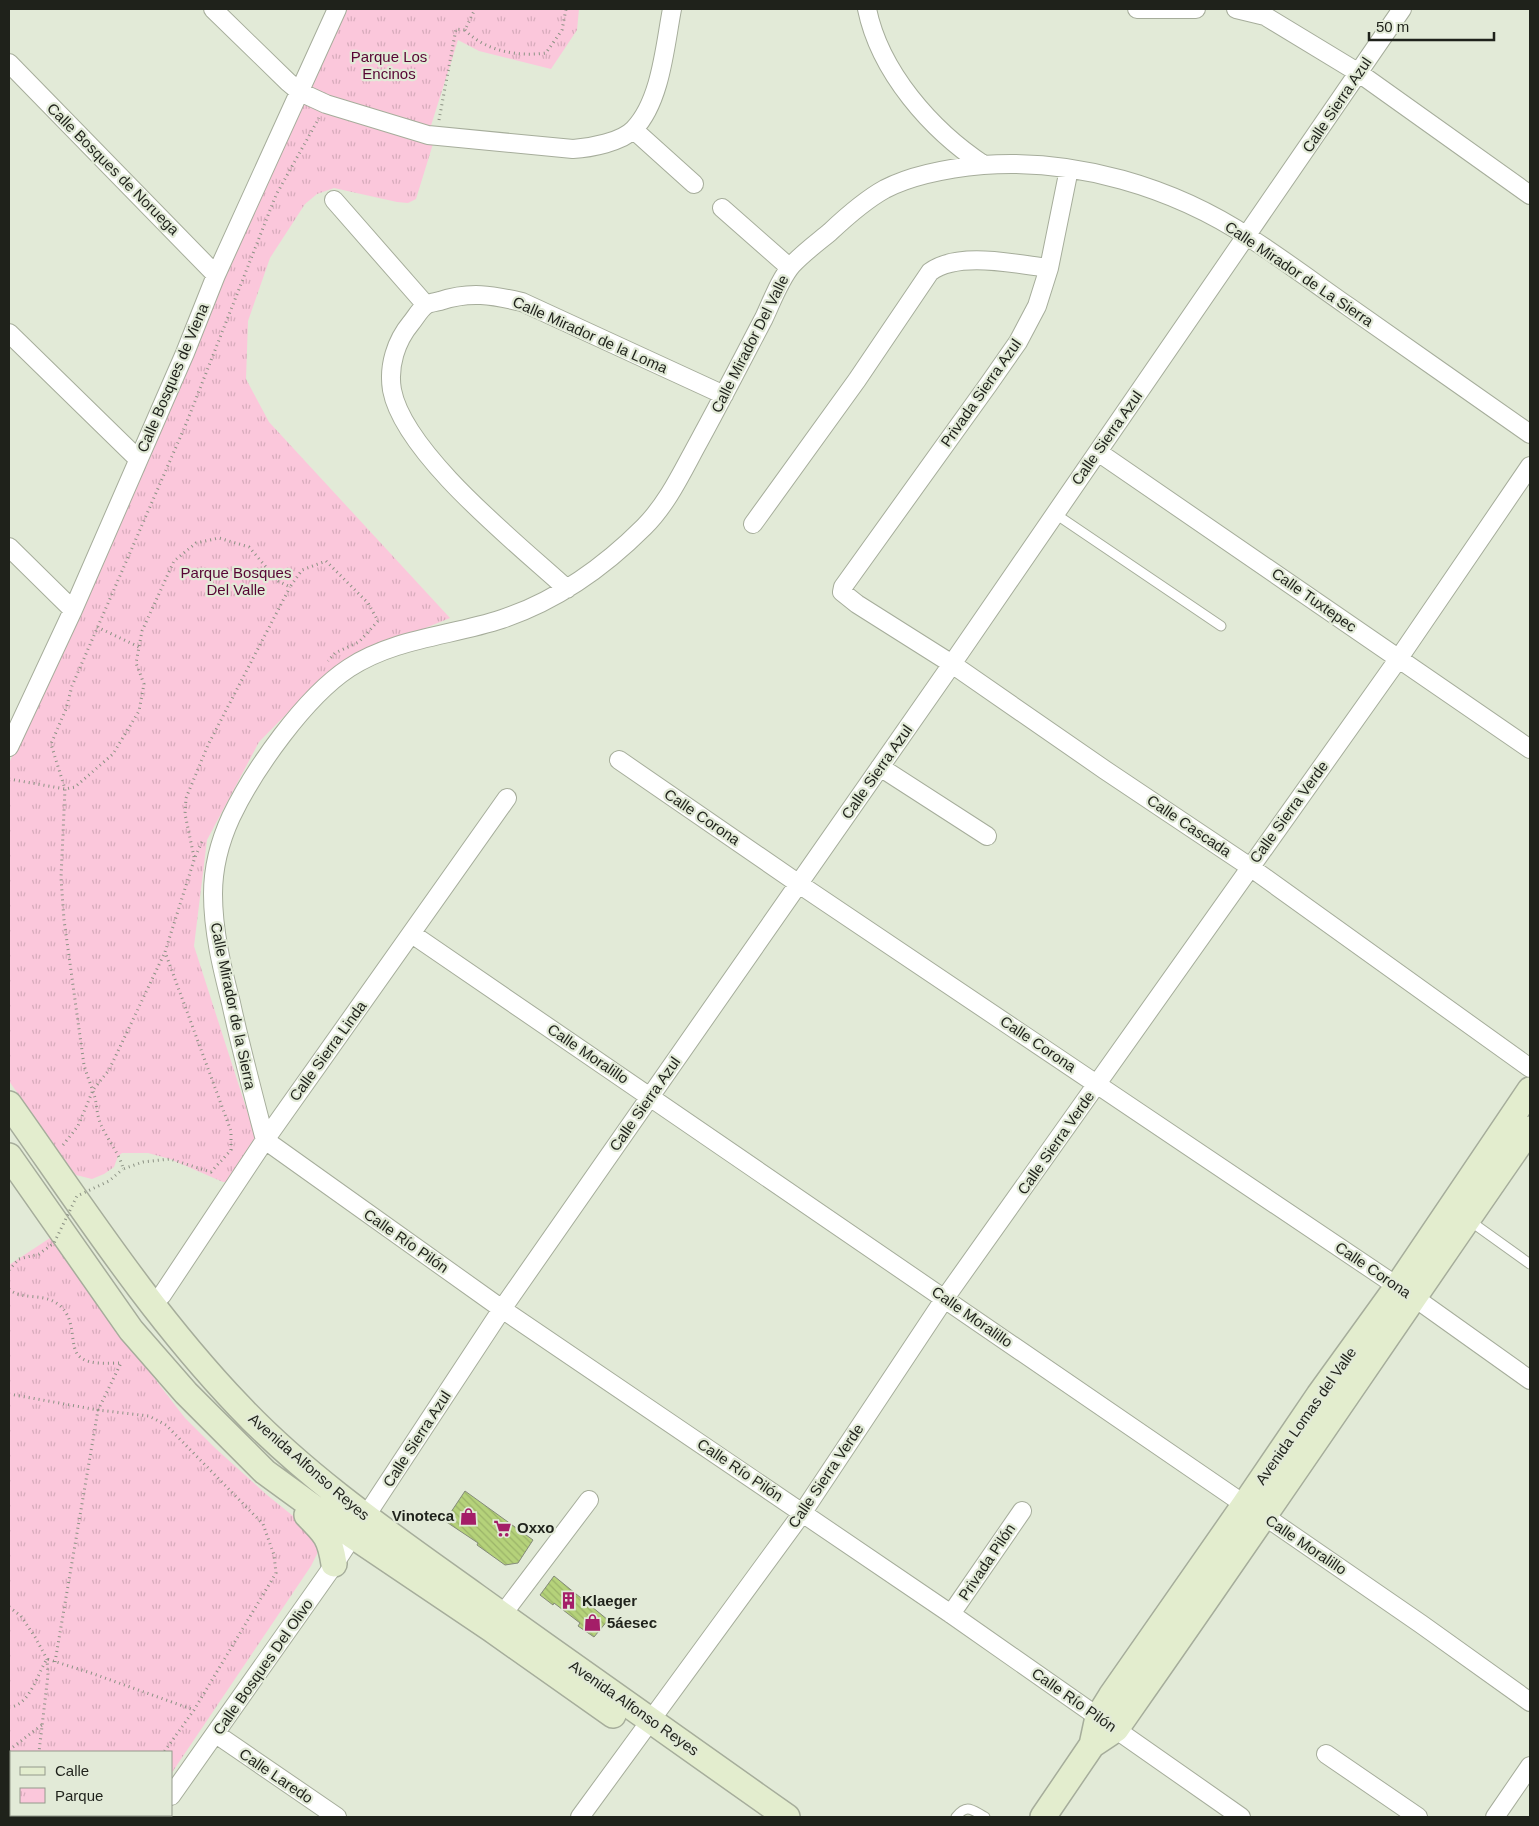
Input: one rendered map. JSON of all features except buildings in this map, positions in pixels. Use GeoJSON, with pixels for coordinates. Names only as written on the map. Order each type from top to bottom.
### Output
{"type":"FeatureCollection","features":[{"type":"Feature","properties":{"kind":"main road","name":"Avenida Lomas del Valle"},"geometry":{"type":"LineString","coordinates":[[1405,1292],[1530,1090]]}},
{"type":"Feature","properties":{"kind":"main road","name":"Avenida Alfonso Reyes"},"geometry":{"type":"LineString","coordinates":[[9,1104],[152,1306],[240,1407],[359,1527]]}},
{"type":"Feature","properties":{"kind":"main road","name":"Avenida Lomas del Valle"},"geometry":{"type":"LineString","coordinates":[[1043,1817],[1255,1510],[1319,1395],[1468,1219],[1530,1129]]}},
{"type":"Feature","properties":{"kind":"main road","name":"Avenida Alfonso Reyes"},"geometry":{"type":"LineString","coordinates":[[9,1156],[131,1330],[186,1393],[265,1472],[359,1527],[645,1727],[787,1817]]}},
{"type":"Feature","properties":{"kind":"main road"},"geometry":{"type":"LineString","coordinates":[[265,1472],[328,1537],[334,1564]]}},
{"type":"Feature","properties":{"kind":"main road","name":"Avenida Alfonso Reyes"},"geometry":{"type":"LineString","coordinates":[[645,1727],[759,1817]]}},
{"type":"Feature","properties":{"kind":"street"},"geometry":{"type":"LineString","coordinates":[[213,9],[300,92],[326,104],[428,135],[573,148],[588,148],[602,145],[634,130],[646,111],[658,84],[672,9]]}},
{"type":"Feature","properties":{"kind":"street","name":"Calle Bosques de Viena"},"geometry":{"type":"LineString","coordinates":[[9,747],[73,610],[185,353],[216,275],[337,9]]}},
{"type":"Feature","properties":{"kind":"street"},"geometry":{"type":"LineString","coordinates":[[867,9],[882,52],[916,104],[938,129],[963,151],[984,165]]}},
{"type":"Feature","properties":{"kind":"street"},"geometry":{"type":"LineString","coordinates":[[1137,9],[1196,9]]}},
{"type":"Feature","properties":{"kind":"street"},"geometry":{"type":"LineString","coordinates":[[1236,9],[1265,16],[1359,73],[1530,196]]}},
{"type":"Feature","properties":{"kind":"street","name":"Calle Sierra Azul"},"geometry":{"type":"LineString","coordinates":[[359,1527],[502,1309],[952,664],[1402,9]]}},
{"type":"Feature","properties":{"kind":"street","name":"Calle Bosques de Noruega"},"geometry":{"type":"LineString","coordinates":[[9,63],[216,275]]}},
{"type":"Feature","properties":{"kind":"street"},"geometry":{"type":"LineString","coordinates":[[634,130],[694,184]]}},
{"type":"Feature","properties":{"kind":"street","name":"Calle Mirador de La Sierra"},"geometry":{"type":"LineString","coordinates":[[984,165],[1028,165],[1069,169],[1124,180],[1168,194],[1247,236],[1530,434]]}},
{"type":"Feature","properties":{"kind":"street","name":"Calle Mirador Del Valle"},"geometry":{"type":"LineString","coordinates":[[567,589],[620,550],[649,522],[668,496],[724,395],[789,267],[870,198],[889,186],[936,172],[984,165]]}},
{"type":"Feature","properties":{"kind":"street","name":"Privada Sierra Azul"},"geometry":{"type":"LineString","coordinates":[[842,592],[843,587],[1018,342],[1037,306],[1049,268],[1069,169]]}},
{"type":"Feature","properties":{"kind":"street"},"geometry":{"type":"LineString","coordinates":[[334,200],[426,305],[405,330],[396,349],[391,366],[392,390],[400,415],[418,443],[462,493],[567,589]]}},
{"type":"Feature","properties":{"kind":"street"},"geometry":{"type":"LineString","coordinates":[[722,208],[789,267]]}},
{"type":"Feature","properties":{"kind":"street"},"geometry":{"type":"LineString","coordinates":[[753,524],[857,380],[930,272],[937,267],[965,260],[1049,268]]}},
{"type":"Feature","properties":{"kind":"street","name":"Calle Mirador de la Loma"},"geometry":{"type":"LineString","coordinates":[[426,305],[455,296],[490,295],[522,302],[724,395]]}},
{"type":"Feature","properties":{"kind":"street"},"geometry":{"type":"LineString","coordinates":[[9,333],[138,459]]}},
{"type":"Feature","properties":{"kind":"street","name":"Calle Tuxtepec"},"geometry":{"type":"LineString","coordinates":[[1098,452],[1530,749]]}},
{"type":"Feature","properties":{"kind":"street","name":"Calle Sierra Verde"},"geometry":{"type":"LineString","coordinates":[[580,1817],[803,1512],[945,1298],[1399,658],[1530,466]]}},
{"type":"Feature","properties":{"kind":"street"},"geometry":{"type":"LineString","coordinates":[[9,547],[73,610]]}},
{"type":"Feature","properties":{"kind":"street","name":"Calle Mirador de la Sierra"},"geometry":{"type":"LineString","coordinates":[[264,1140],[230,1001],[216,927],[213,897],[214,873],[219,848],[231,816],[248,786],[291,724],[316,697],[347,669],[378,653],[411,641],[501,620],[567,589]]}},
{"type":"Feature","properties":{"kind":"street","name":"Calle Cascada"},"geometry":{"type":"LineString","coordinates":[[842,592],[857,604],[952,664],[1250,867],[1530,1068]]}},
{"type":"Feature","properties":{"kind":"street","name":"Calle Corona"},"geometry":{"type":"LineString","coordinates":[[619,760],[799,884],[1405,1292],[1530,1380]]}},
{"type":"Feature","properties":{"kind":"street"},"geometry":{"type":"LineString","coordinates":[[880,767],[987,836]]}},
{"type":"Feature","properties":{"kind":"street","name":"Calle Sierra Linda"},"geometry":{"type":"LineString","coordinates":[[152,1306],[162,1295],[264,1140],[507,798]]}},
{"type":"Feature","properties":{"kind":"street","name":"Calle Moralillo"},"geometry":{"type":"LineString","coordinates":[[412,934],[1421,1624],[1530,1702]]}},
{"type":"Feature","properties":{"kind":"street","name":"Calle Río Pilón"},"geometry":{"type":"LineString","coordinates":[[264,1140],[502,1309],[952,1614],[1241,1817]]}},
{"type":"Feature","properties":{"kind":"street"},"geometry":{"type":"LineString","coordinates":[[497,1622],[589,1500]]}},
{"type":"Feature","properties":{"kind":"street","name":"Privada Pilón"},"geometry":{"type":"LineString","coordinates":[[952,1614],[1022,1511]]}},
{"type":"Feature","properties":{"kind":"street","name":"Calle Bosques Del Olivo"},"geometry":{"type":"LineString","coordinates":[[172,1795],[359,1527]]}},
{"type":"Feature","properties":{"kind":"street","name":"Calle Laredo"},"geometry":{"type":"LineString","coordinates":[[216,1734],[337,1817]]}},
{"type":"Feature","properties":{"kind":"street"},"geometry":{"type":"LineString","coordinates":[[1326,1754],[1418,1817]]}},
{"type":"Feature","properties":{"kind":"street"},"geometry":{"type":"LineString","coordinates":[[1495,1817],[1530,1766]]}},
{"type":"Feature","properties":{"kind":"lane"},"geometry":{"type":"LineString","coordinates":[[1054,513],[1221,626]]}},
{"type":"Feature","properties":{"kind":"lane"},"geometry":{"type":"LineString","coordinates":[[1468,1219],[1530,1264]]}},
{"type":"Feature","properties":{"kind":"lane"},"geometry":{"type":"LineString","coordinates":[[956,1817],[966,1808],[972,1809],[985,1817]]}},
{"type":"Feature","properties":{"kind":"path"},"geometry":{"type":"LineString","coordinates":[[465,30],[475,9]]}},
{"type":"Feature","properties":{"kind":"path"},"geometry":{"type":"LineString","coordinates":[[438,122],[456,29],[465,30],[474,39],[499,50],[532,55],[546,53],[562,30],[566,9]]}},
{"type":"Feature","properties":{"kind":"path"},"geometry":{"type":"LineString","coordinates":[[9,1265],[19,1259],[39,1254],[54,1243],[76,1196],[110,1181],[124,1170],[122,1161],[115,1152],[99,1119],[93,1090],[84,1065],[64,920],[61,878],[65,789],[51,744],[66,709],[72,686],[186,424],[276,195],[320,114]]}},
{"type":"Feature","properties":{"kind":"path"},"geometry":{"type":"LineString","coordinates":[[195,857],[185,814],[186,798],[208,745],[290,587]]}},
{"type":"Feature","properties":{"kind":"path"},"geometry":{"type":"LineString","coordinates":[[98,627],[139,647]]}},
{"type":"Feature","properties":{"kind":"path"},"geometry":{"type":"LineString","coordinates":[[9,779],[65,789],[75,787],[113,754],[139,711],[144,684]]}},
{"type":"Feature","properties":{"kind":"path"},"geometry":{"type":"LineString","coordinates":[[61,1147],[67,1142],[78,1126],[93,1090],[109,1070],[165,952]]}},
{"type":"Feature","properties":{"kind":"path"},"geometry":{"type":"LineString","coordinates":[[9,1270],[19,1259]]}},
{"type":"Feature","properties":{"kind":"path"},"geometry":{"type":"LineString","coordinates":[[9,1289],[23,1296],[35,1295],[59,1304],[69,1316],[75,1348],[79,1357],[92,1362],[121,1363],[98,1410],[55,1662]]}},
{"type":"Feature","properties":{"kind":"path"},"geometry":{"type":"LineString","coordinates":[[9,1394],[98,1410],[149,1416],[166,1425],[263,1524],[274,1555],[276,1573],[194,1710],[165,1751]]}},
{"type":"Feature","properties":{"kind":"path"},"geometry":{"type":"LineString","coordinates":[[9,1607],[21,1616],[47,1660],[48,1675],[39,1751]]}},
{"type":"Feature","properties":{"kind":"path"},"geometry":{"type":"LineString","coordinates":[[47,1660],[91,1673],[194,1710]]}},
{"type":"Feature","properties":{"kind":"path"},"geometry":{"type":"LineString","coordinates":[[9,1707],[26,1698],[47,1660]]}},
{"type":"Feature","properties":{"kind":"path"},"geometry":{"type":"LineString","coordinates":[[9,1750],[43,1724]]}},
{"type":"Feature","properties":{"kind":"green space","name":"Parque Los Encinos"},"geometry":{"type":"Polygon","coordinates":[[[334,9],[579,9],[577,30],[551,69],[479,51],[458,40],[428,135],[300,92],[334,9]]]}},
{"type":"Feature","properties":{"kind":"green space","name":"Parque Bosques Del Valle"},"geometry":{"type":"Polygon","coordinates":[[[306,103],[433,144],[416,199],[408,203],[334,188],[317,194],[305,204],[270,258],[248,321],[246,379],[269,422],[450,618],[364,653],[305,695],[259,742],[207,840],[194,946],[258,1145],[238,1182],[223,1182],[170,1159],[148,1153],[122,1153],[118,1156],[114,1167],[92,1179],[76,1175],[9,1081],[9,763],[47,684],[190,354],[301,108],[306,103]]]}},
{"type":"Feature","properties":{"kind":"green space"},"geometry":{"type":"Polygon","coordinates":[[[50,1238],[185,1418],[267,1495],[313,1532],[318,1543],[317,1554],[311,1566],[172,1773],[172,1751],[10,1751],[10,1816],[141,1817],[9,1817],[9,1265],[50,1238]]]}},
{"type":"Feature","properties":{"kind":"place","name":"Vinoteca"},"geometry":{"type":"Point","coordinates":[468,1516]}},
{"type":"Feature","properties":{"kind":"place","name":"Oxxo"},"geometry":{"type":"Point","coordinates":[503,1528]}},
{"type":"Feature","properties":{"kind":"place","name":"Klaeger"},"geometry":{"type":"Point","coordinates":[568,1601]}},
{"type":"Feature","properties":{"kind":"place","name":"5áesec"},"geometry":{"type":"Point","coordinates":[593,1623]}}]}
